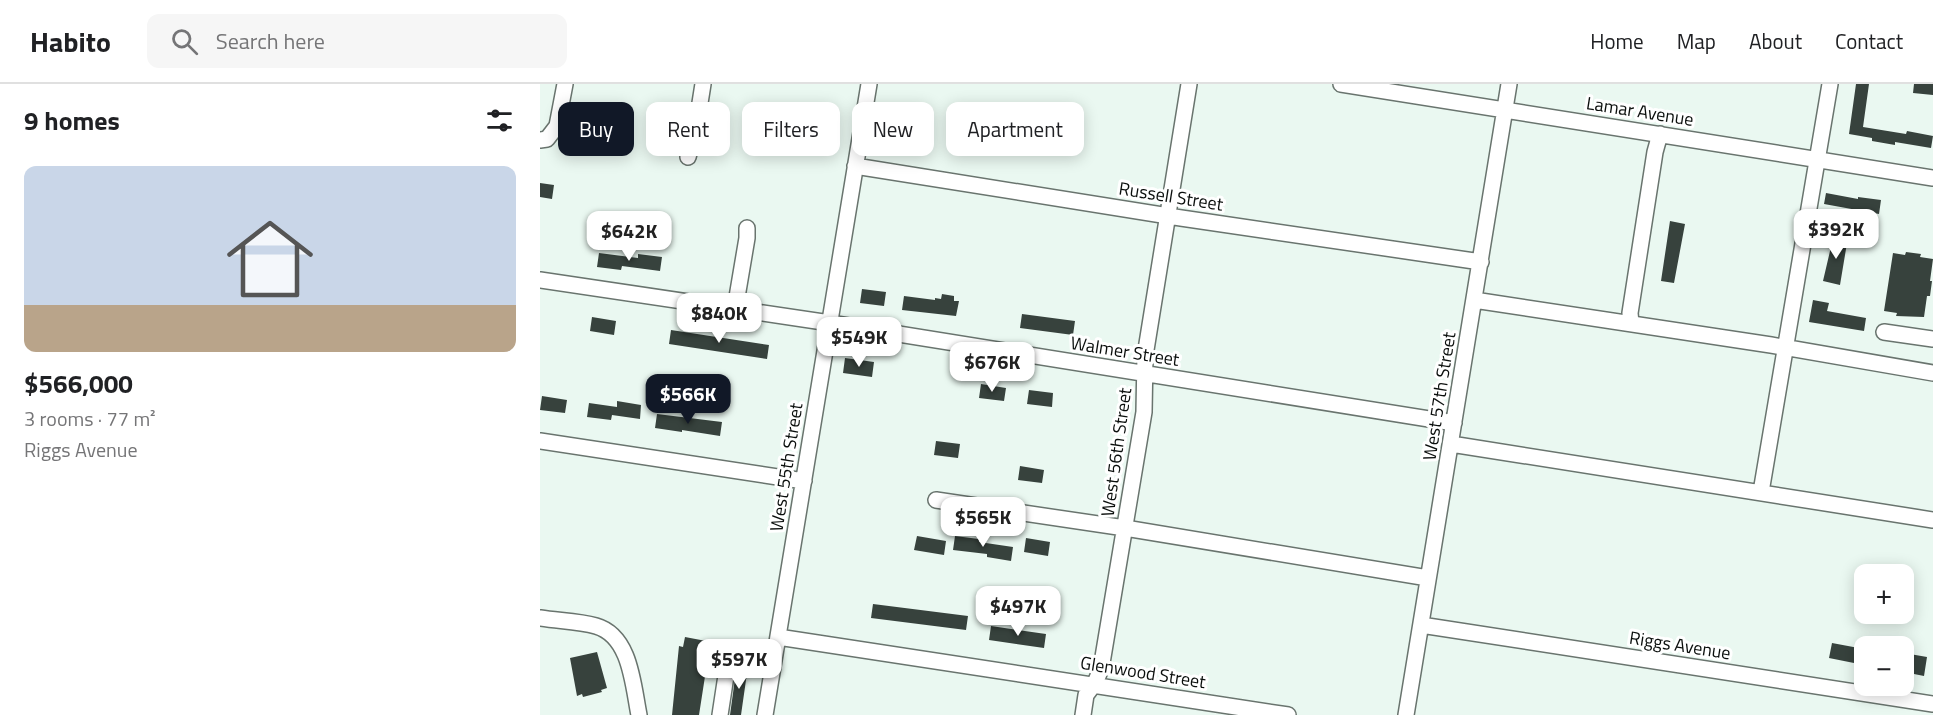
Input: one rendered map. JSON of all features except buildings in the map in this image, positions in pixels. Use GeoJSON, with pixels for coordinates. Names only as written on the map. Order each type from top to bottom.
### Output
{"type":"FeatureCollection","features":[{"type":"Feature","properties":{"kind":"street"},"geometry":{"type":"LineString","coordinates":[[543,140],[557,128],[565,84]]}},
{"type":"Feature","properties":{"kind":"street"},"geometry":{"type":"LineString","coordinates":[[688,157],[696,128],[703,84]]}},
{"type":"Feature","properties":{"kind":"street","name":"West 55th Street"},"geometry":{"type":"LineString","coordinates":[[765,715],[869,84]]}},
{"type":"Feature","properties":{"kind":"street","name":"West 56th Street"},"geometry":{"type":"LineString","coordinates":[[1083,715],[1086,694],[1101,669],[1125,528],[1144,412],[1144,356],[1189,84]]}},
{"type":"Feature","properties":{"kind":"street","name":"Lamar Avenue"},"geometry":{"type":"LineString","coordinates":[[1341,84],[1933,178]]}},
{"type":"Feature","properties":{"kind":"street","name":"West 57th Street"},"geometry":{"type":"LineString","coordinates":[[1406,715],[1509,84]]}},
{"type":"Feature","properties":{"kind":"street"},"geometry":{"type":"LineString","coordinates":[[1761,492],[1830,84]]}},
{"type":"Feature","properties":{"kind":"street"},"geometry":{"type":"LineString","coordinates":[[1631,323],[1630,313],[1655,152],[1660,134]]}},
{"type":"Feature","properties":{"kind":"street","name":"Russell Street"},"geometry":{"type":"LineString","coordinates":[[855,166],[1167,216],[1480,262]]}},
{"type":"Feature","properties":{"kind":"street"},"geometry":{"type":"LineString","coordinates":[[735,309],[747,228]]}},
{"type":"Feature","properties":{"kind":"street","name":"Walmer Street"},"geometry":{"type":"LineString","coordinates":[[540,280],[830,323],[1454,423]]}},
{"type":"Feature","properties":{"kind":"street"},"geometry":{"type":"LineString","coordinates":[[1474,300],[1631,323],[1933,373]]}},
{"type":"Feature","properties":{"kind":"street"},"geometry":{"type":"LineString","coordinates":[[1884,332],[1933,339]]}},
{"type":"Feature","properties":{"kind":"street"},"geometry":{"type":"LineString","coordinates":[[540,441],[804,481]]}},
{"type":"Feature","properties":{"kind":"street"},"geometry":{"type":"LineString","coordinates":[[1451,444],[1933,520]]}},
{"type":"Feature","properties":{"kind":"street"},"geometry":{"type":"LineString","coordinates":[[936,500],[1125,528],[1428,578]]}},
{"type":"Feature","properties":{"kind":"street"},"geometry":{"type":"LineString","coordinates":[[540,618],[598,626],[616,640],[626,656],[639,715]]}},
{"type":"Feature","properties":{"kind":"street","name":"Riggs Avenue"},"geometry":{"type":"LineString","coordinates":[[1421,625],[1933,704]]}},
{"type":"Feature","properties":{"kind":"street","name":"Glenwood Street"},"geometry":{"type":"LineString","coordinates":[[778,637],[1287,715]]}},
{"type":"Feature","properties":{"kind":"street"},"geometry":{"type":"LineString","coordinates":[[720,715],[727,669]]}}]}
